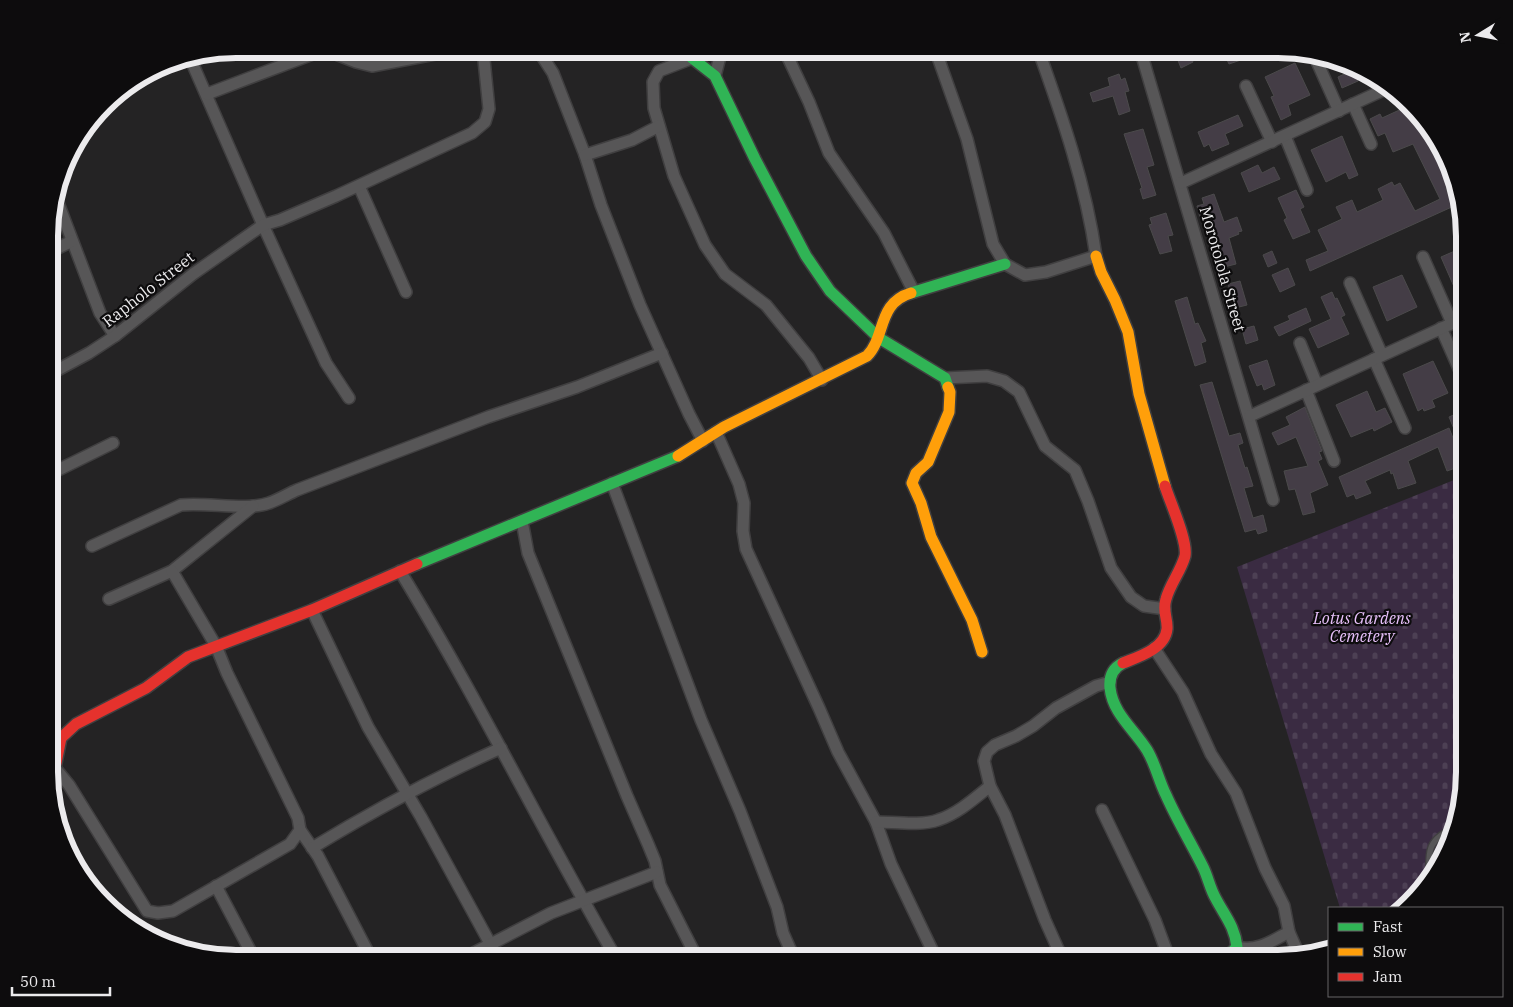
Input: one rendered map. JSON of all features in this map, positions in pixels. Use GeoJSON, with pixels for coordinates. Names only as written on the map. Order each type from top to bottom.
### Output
{"type":"FeatureCollection","features":[{"type":"Feature","properties":{"kind":"street"},"geometry":{"type":"LineString","coordinates":[[207,94],[302,58]]}},
{"type":"Feature","properties":{"kind":"street"},"geometry":{"type":"LineString","coordinates":[[356,58],[372,66],[414,58]]}},
{"type":"Feature","properties":{"kind":"street","name":"Rapholo Street"},"geometry":{"type":"LineString","coordinates":[[58,370],[115,336],[193,274],[263,224],[280,220],[359,186],[472,133],[485,122],[488,109],[487,58]]}},
{"type":"Feature","properties":{"kind":"street"},"geometry":{"type":"LineString","coordinates":[[542,58],[553,73],[585,155],[601,206],[640,305],[702,441]]}},
{"type":"Feature","properties":{"kind":"street"},"geometry":{"type":"LineString","coordinates":[[822,380],[808,358],[766,305],[724,274],[705,245],[674,176],[654,108],[654,82],[659,71],[692,58],[714,76],[806,256],[830,291],[879,338],[945,378],[987,376],[1004,381],[1019,392],[1045,446],[1075,470],[1088,500],[1111,568],[1131,597],[1144,606],[1165,609]]}},
{"type":"Feature","properties":{"kind":"street"},"geometry":{"type":"LineString","coordinates":[[714,76],[719,58]]}},
{"type":"Feature","properties":{"kind":"street"},"geometry":{"type":"LineString","coordinates":[[788,58],[809,102],[829,153],[884,233],[914,292]]}},
{"type":"Feature","properties":{"kind":"street"},"geometry":{"type":"LineString","coordinates":[[938,58],[967,139],[993,244],[1005,264],[1025,275],[1046,272],[1096,256]]}},
{"type":"Feature","properties":{"kind":"street"},"geometry":{"type":"LineString","coordinates":[[1041,58],[1057,100],[1090,218],[1096,256],[1101,272],[1128,332],[1139,394],[1167,491],[1184,541],[1184,555],[1166,599],[1167,629],[1163,640],[1154,648],[1117,666],[1110,676],[1110,689],[1117,710],[1147,750],[1166,796],[1204,869],[1215,898],[1231,923],[1237,947]]}},
{"type":"Feature","properties":{"kind":"street","name":"Morotolola Street"},"geometry":{"type":"LineString","coordinates":[[1143,58],[1250,416],[1273,500]]}},
{"type":"Feature","properties":{"kind":"street"},"geometry":{"type":"LineString","coordinates":[[1317,62],[1339,111]]}},
{"type":"Feature","properties":{"kind":"street"},"geometry":{"type":"LineString","coordinates":[[193,63],[326,363],[349,398]]}},
{"type":"Feature","properties":{"kind":"street"},"geometry":{"type":"LineString","coordinates":[[1246,86],[1272,142]]}},
{"type":"Feature","properties":{"kind":"street"},"geometry":{"type":"LineString","coordinates":[[1181,183],[1381,91]]}},
{"type":"Feature","properties":{"kind":"street"},"geometry":{"type":"LineString","coordinates":[[1353,104],[1371,144]]}},
{"type":"Feature","properties":{"kind":"street"},"geometry":{"type":"LineString","coordinates":[[585,155],[632,140],[660,126]]}},
{"type":"Feature","properties":{"kind":"street"},"geometry":{"type":"LineString","coordinates":[[1285,136],[1307,190]]}},
{"type":"Feature","properties":{"kind":"street"},"geometry":{"type":"LineString","coordinates":[[359,186],[406,292]]}},
{"type":"Feature","properties":{"kind":"street"},"geometry":{"type":"LineString","coordinates":[[60,206],[100,313],[115,336]]}},
{"type":"Feature","properties":{"kind":"street"},"geometry":{"type":"LineString","coordinates":[[58,248],[72,240]]}},
{"type":"Feature","properties":{"kind":"street"},"geometry":{"type":"LineString","coordinates":[[1423,256],[1452,323]]}},
{"type":"Feature","properties":{"kind":"street"},"geometry":{"type":"LineString","coordinates":[[58,748],[61,738],[76,724],[146,688],[188,657],[312,610],[400,571],[673,459],[716,432],[868,356],[879,338],[880,325],[884,316],[892,305],[906,294],[1005,264]]}},
{"type":"Feature","properties":{"kind":"street"},"geometry":{"type":"LineString","coordinates":[[1350,283],[1405,428]]}},
{"type":"Feature","properties":{"kind":"street"},"geometry":{"type":"LineString","coordinates":[[1250,416],[1455,322]]}},
{"type":"Feature","properties":{"kind":"street"},"geometry":{"type":"LineString","coordinates":[[1441,328],[1455,360]]}},
{"type":"Feature","properties":{"kind":"street"},"geometry":{"type":"LineString","coordinates":[[1300,343],[1317,385]]}},
{"type":"Feature","properties":{"kind":"street"},"geometry":{"type":"LineString","coordinates":[[92,546],[181,504],[253,506],[268,504],[297,490],[488,417],[577,387],[662,353]]}},
{"type":"Feature","properties":{"kind":"street"},"geometry":{"type":"LineString","coordinates":[[945,378],[950,392],[949,412],[928,462],[916,473],[912,483],[921,503],[931,537],[972,620],[982,652]]}},
{"type":"Feature","properties":{"kind":"street"},"geometry":{"type":"LineString","coordinates":[[1306,390],[1334,461]]}},
{"type":"Feature","properties":{"kind":"street"},"geometry":{"type":"LineString","coordinates":[[716,432],[739,484],[744,503],[743,531],[746,549],[838,752],[876,822],[891,864],[932,950]]}},
{"type":"Feature","properties":{"kind":"street"},"geometry":{"type":"LineString","coordinates":[[58,470],[114,443]]}},
{"type":"Feature","properties":{"kind":"street"},"geometry":{"type":"LineString","coordinates":[[612,484],[701,720],[740,811],[777,907],[783,933],[790,950]]}},
{"type":"Feature","properties":{"kind":"street"},"geometry":{"type":"LineString","coordinates":[[109,599],[172,571],[253,506]]}},
{"type":"Feature","properties":{"kind":"street"},"geometry":{"type":"LineString","coordinates":[[522,521],[528,553],[648,844],[660,885],[693,950]]}},
{"type":"Feature","properties":{"kind":"street"},"geometry":{"type":"LineString","coordinates":[[172,571],[216,646],[227,673],[298,818],[300,830],[318,856],[367,950]]}},
{"type":"Feature","properties":{"kind":"street"},"geometry":{"type":"LineString","coordinates":[[400,571],[432,623],[611,950]]}},
{"type":"Feature","properties":{"kind":"street"},"geometry":{"type":"LineString","coordinates":[[312,610],[368,727],[408,794],[494,950]]}},
{"type":"Feature","properties":{"kind":"street"},"geometry":{"type":"LineString","coordinates":[[1154,648],[1184,692],[1211,754],[1236,792],[1266,868],[1284,906],[1289,932],[1296,948]]}},
{"type":"Feature","properties":{"kind":"street"},"geometry":{"type":"LineString","coordinates":[[1058,950],[1005,815],[990,786],[984,761],[987,752],[995,745],[1016,736],[1033,726],[1056,708],[1096,686],[1110,682]]}},
{"type":"Feature","properties":{"kind":"street"},"geometry":{"type":"LineString","coordinates":[[312,848],[364,817],[459,766],[501,748]]}},
{"type":"Feature","properties":{"kind":"street"},"geometry":{"type":"LineString","coordinates":[[58,775],[69,785],[147,911],[158,913],[172,911],[290,844],[300,830]]}},
{"type":"Feature","properties":{"kind":"street"},"geometry":{"type":"LineString","coordinates":[[876,822],[938,820],[966,805],[990,786]]}},
{"type":"Feature","properties":{"kind":"street"},"geometry":{"type":"LineString","coordinates":[[1102,810],[1155,920],[1166,950]]}},
{"type":"Feature","properties":{"kind":"street"},"geometry":{"type":"LineString","coordinates":[[481,950],[551,913],[657,872]]}},
{"type":"Feature","properties":{"kind":"street"},"geometry":{"type":"LineString","coordinates":[[216,886],[250,950]]}},
{"type":"Feature","properties":{"kind":"street"},"geometry":{"type":"LineString","coordinates":[[1237,947],[1248,950],[1289,932]]}},
{"type":"Feature","properties":{"kind":"street"},"geometry":{"type":"LineString","coordinates":[[1234,950],[1237,947]]}},
{"type":"Feature","properties":{"kind":"lane"},"geometry":{"type":"LineString","coordinates":[[1431,862],[1431,848],[1434,839],[1445,832]]}},
{"type":"Feature","properties":{"kind":"green space","name":"Lotus Gardens Cemetery"},"geometry":{"type":"Polygon","coordinates":[[[1455,479],[1456,771],[1454,794],[1446,828],[1432,860],[1419,880],[1393,907],[1340,907],[1237,567],[1455,479]]]}},
{"type":"Feature","properties":{"kind":"building"},"geometry":{"type":"Polygon","coordinates":[[[1177,58],[1191,58],[1193,62],[1181,68],[1177,58]]]}},
{"type":"Feature","properties":{"kind":"building"},"geometry":{"type":"Polygon","coordinates":[[[1226,58],[1247,58],[1229,64],[1226,58]]]}},
{"type":"Feature","properties":{"kind":"building"},"geometry":{"type":"Polygon","coordinates":[[[1295,63],[1310,95],[1288,105],[1291,115],[1281,120],[1271,97],[1274,96],[1265,77],[1295,63]]]}},
{"type":"Feature","properties":{"kind":"building"},"geometry":{"type":"Polygon","coordinates":[[[1348,72],[1356,76],[1358,81],[1342,88],[1338,77],[1348,72]]]}},
{"type":"Feature","properties":{"kind":"building"},"geometry":{"type":"Polygon","coordinates":[[[1119,74],[1121,80],[1125,78],[1129,91],[1125,92],[1130,111],[1119,115],[1113,96],[1093,102],[1090,93],[1110,86],[1108,78],[1119,74]]]}},
{"type":"Feature","properties":{"kind":"building"},"geometry":{"type":"Polygon","coordinates":[[[1402,109],[1417,124],[1442,168],[1448,187],[1446,189],[1453,206],[1310,271],[1306,260],[1328,251],[1318,230],[1342,219],[1336,207],[1352,200],[1357,212],[1383,200],[1378,189],[1392,182],[1394,186],[1400,183],[1415,211],[1440,199],[1413,144],[1393,152],[1385,133],[1378,136],[1370,119],[1380,114],[1382,118],[1402,109]]]}},
{"type":"Feature","properties":{"kind":"building"},"geometry":{"type":"Polygon","coordinates":[[[1238,115],[1243,126],[1225,134],[1229,144],[1212,151],[1209,144],[1204,147],[1198,132],[1238,115]]]}},
{"type":"Feature","properties":{"kind":"building"},"geometry":{"type":"Polygon","coordinates":[[[1143,129],[1154,165],[1147,167],[1156,195],[1143,199],[1140,189],[1142,188],[1124,134],[1143,129]]]}},
{"type":"Feature","properties":{"kind":"building"},"geometry":{"type":"Polygon","coordinates":[[[1342,136],[1358,175],[1349,179],[1346,172],[1326,182],[1311,150],[1342,136]]]}},
{"type":"Feature","properties":{"kind":"building"},"geometry":{"type":"Polygon","coordinates":[[[1258,165],[1262,173],[1274,167],[1280,179],[1249,192],[1241,173],[1258,165]]]}},
{"type":"Feature","properties":{"kind":"building"},"geometry":{"type":"Polygon","coordinates":[[[1296,190],[1304,207],[1300,209],[1310,232],[1293,239],[1284,220],[1287,218],[1278,198],[1296,190]]]}},
{"type":"Feature","properties":{"kind":"building"},"geometry":{"type":"Polygon","coordinates":[[[1214,194],[1224,222],[1237,217],[1242,231],[1229,238],[1236,264],[1224,267],[1217,242],[1213,243],[1204,216],[1200,217],[1197,206],[1204,204],[1202,198],[1214,194]]]}},
{"type":"Feature","properties":{"kind":"building"},"geometry":{"type":"Polygon","coordinates":[[[1166,213],[1173,235],[1168,236],[1172,251],[1160,254],[1149,225],[1152,224],[1150,218],[1166,213]]]}},
{"type":"Feature","properties":{"kind":"building"},"geometry":{"type":"Polygon","coordinates":[[[1272,251],[1277,263],[1268,267],[1263,255],[1272,251]]]}},
{"type":"Feature","properties":{"kind":"building"},"geometry":{"type":"Polygon","coordinates":[[[1455,251],[1455,289],[1455,289],[1441,257],[1455,251]]]}},
{"type":"Feature","properties":{"kind":"building"},"geometry":{"type":"Polygon","coordinates":[[[1288,268],[1295,285],[1280,292],[1272,275],[1288,268]]]}},
{"type":"Feature","properties":{"kind":"building"},"geometry":{"type":"Polygon","coordinates":[[[1402,275],[1417,307],[1387,321],[1373,287],[1402,275]]]}},
{"type":"Feature","properties":{"kind":"building"},"geometry":{"type":"Polygon","coordinates":[[[1240,281],[1247,305],[1235,308],[1228,284],[1240,281]]]}},
{"type":"Feature","properties":{"kind":"building"},"geometry":{"type":"Polygon","coordinates":[[[1332,292],[1345,315],[1341,317],[1349,334],[1318,348],[1309,329],[1331,319],[1321,297],[1332,292]]]}},
{"type":"Feature","properties":{"kind":"building"},"geometry":{"type":"Polygon","coordinates":[[[1187,297],[1195,324],[1198,323],[1206,341],[1201,343],[1206,362],[1195,366],[1175,301],[1187,297]]]}},
{"type":"Feature","properties":{"kind":"building"},"geometry":{"type":"Polygon","coordinates":[[[1306,308],[1311,321],[1279,336],[1274,327],[1290,320],[1288,316],[1306,308]]]}},
{"type":"Feature","properties":{"kind":"building"},"geometry":{"type":"Polygon","coordinates":[[[1254,326],[1258,340],[1246,344],[1242,329],[1254,326]]]}},
{"type":"Feature","properties":{"kind":"building"},"geometry":{"type":"Polygon","coordinates":[[[1267,360],[1275,385],[1264,390],[1262,384],[1257,386],[1249,366],[1267,360]]]}},
{"type":"Feature","properties":{"kind":"building"},"geometry":{"type":"Polygon","coordinates":[[[1433,361],[1448,393],[1432,400],[1435,407],[1424,411],[1423,408],[1418,411],[1403,374],[1433,361]]]}},
{"type":"Feature","properties":{"kind":"building"},"geometry":{"type":"Polygon","coordinates":[[[1212,382],[1229,436],[1240,433],[1243,443],[1238,445],[1253,486],[1244,488],[1253,518],[1263,515],[1267,531],[1258,534],[1256,529],[1245,532],[1200,385],[1212,382]]]}},
{"type":"Feature","properties":{"kind":"building"},"geometry":{"type":"Polygon","coordinates":[[[1367,391],[1376,412],[1385,408],[1392,422],[1374,431],[1373,428],[1351,437],[1336,405],[1367,391]]]}},
{"type":"Feature","properties":{"kind":"building"},"geometry":{"type":"Polygon","coordinates":[[[1305,407],[1322,451],[1319,452],[1322,459],[1318,461],[1328,485],[1310,493],[1315,512],[1303,515],[1295,489],[1289,490],[1284,471],[1308,466],[1296,437],[1278,445],[1272,433],[1290,425],[1286,417],[1305,407]]]}},
{"type":"Feature","properties":{"kind":"building"},"geometry":{"type":"Polygon","coordinates":[[[1455,414],[1455,428],[1454,429],[1449,417],[1455,414]]]}},
{"type":"Feature","properties":{"kind":"building"},"geometry":{"type":"Polygon","coordinates":[[[1449,428],[1455,444],[1455,468],[1447,471],[1438,447],[1408,461],[1416,483],[1398,489],[1393,473],[1391,474],[1390,470],[1365,481],[1371,493],[1356,499],[1354,494],[1347,497],[1339,477],[1449,428]]]}},
{"type":"Feature","properties":{"kind":"traffic: fast"},"geometry":{"type":"LineString","coordinates":[[692,58],[715,76],[755,159],[806,256],[830,291],[879,338],[945,378],[948,387]]}},
{"type":"Feature","properties":{"kind":"traffic: fast"},"geometry":{"type":"LineString","coordinates":[[911,293],[1005,264]]}},
{"type":"Feature","properties":{"kind":"traffic: fast"},"geometry":{"type":"LineString","coordinates":[[417,564],[678,456]]}},
{"type":"Feature","properties":{"kind":"traffic: fast"},"geometry":{"type":"LineString","coordinates":[[1123,663],[1114,670],[1110,680],[1110,688],[1115,706],[1150,755],[1170,804],[1232,928],[1237,947],[1234,950]]}},
{"type":"Feature","properties":{"kind":"traffic: slow"},"geometry":{"type":"LineString","coordinates":[[1096,256],[1101,272],[1128,332],[1139,394],[1165,486]]}},
{"type":"Feature","properties":{"kind":"traffic: slow"},"geometry":{"type":"LineString","coordinates":[[678,456],[724,427],[867,356],[877,340],[883,321],[892,304],[911,293]]}},
{"type":"Feature","properties":{"kind":"traffic: slow"},"geometry":{"type":"LineString","coordinates":[[948,387],[950,392],[949,412],[928,462],[916,473],[912,483],[921,503],[931,537],[972,620],[982,652]]}},
{"type":"Feature","properties":{"kind":"traffic: jam"},"geometry":{"type":"LineString","coordinates":[[1123,663],[1150,651],[1165,636],[1167,629],[1166,599],[1185,556],[1184,541],[1165,486]]}},
{"type":"Feature","properties":{"kind":"traffic: jam"},"geometry":{"type":"LineString","coordinates":[[58,753],[61,738],[76,724],[146,688],[188,657],[312,610],[417,564]]}}]}
